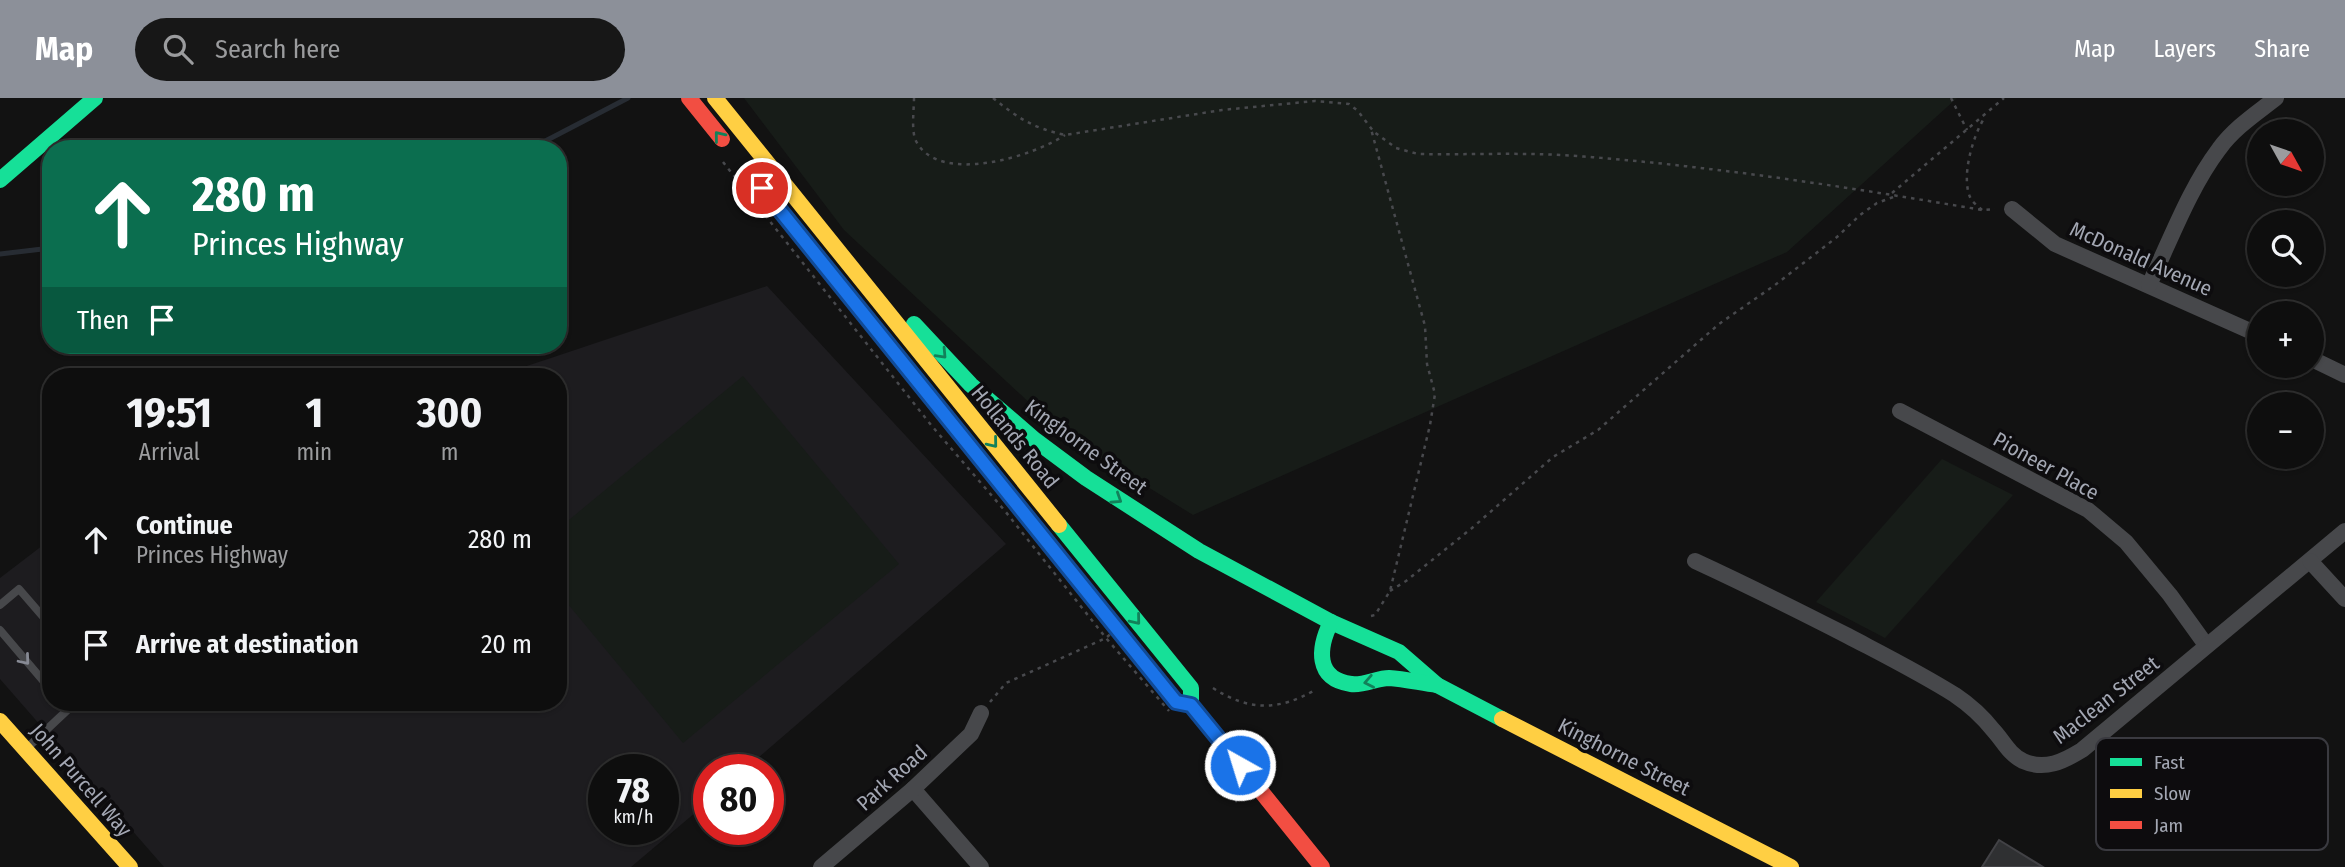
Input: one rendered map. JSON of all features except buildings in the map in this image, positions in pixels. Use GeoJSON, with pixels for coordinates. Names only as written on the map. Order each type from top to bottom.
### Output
{"type":"FeatureCollection","features":[{"type":"Feature","properties":{"kind":"main road"},"geometry":{"type":"LineString","coordinates":[[46,140],[95,98]]}},
{"type":"Feature","properties":{"kind":"main road"},"geometry":{"type":"LineString","coordinates":[[689,98],[729,158]]}},
{"type":"Feature","properties":{"kind":"main road","name":"Hollands Road"},"geometry":{"type":"LineString","coordinates":[[715,99],[1191,688],[1180,708],[1322,867]]}},
{"type":"Feature","properties":{"kind":"main road"},"geometry":{"type":"LineString","coordinates":[[0,180],[42,144]]}},
{"type":"Feature","properties":{"kind":"main road","name":"Kinghorne Street"},"geometry":{"type":"LineString","coordinates":[[796,199],[820,209],[918,328],[971,385],[1035,440],[1086,478],[1199,551],[1331,622],[1399,652],[1437,685],[1791,867]]}},
{"type":"Feature","properties":{"kind":"main road"},"geometry":{"type":"LineString","coordinates":[[1331,622],[1323,638],[1321,653],[1323,664],[1331,677]]}},
{"type":"Feature","properties":{"kind":"main road","name":"Kinghorne Street"},"geometry":{"type":"LineString","coordinates":[[1331,677],[1353,685],[1387,678],[1437,685]]}},
{"type":"Feature","properties":{"kind":"main road","name":"John Purcell Way"},"geometry":{"type":"LineString","coordinates":[[0,720],[130,867]]}},
{"type":"Feature","properties":{"kind":"street"},"geometry":{"type":"LineString","coordinates":[[2149,285],[2199,180],[2220,147],[2243,124],[2276,98]]}},
{"type":"Feature","properties":{"kind":"street","name":"McDonald Avenue"},"geometry":{"type":"LineString","coordinates":[[2012,209],[2055,244],[2247,330]]}},
{"type":"Feature","properties":{"kind":"street"},"geometry":{"type":"LineString","coordinates":[[2324,365],[2345,375]]}},
{"type":"Feature","properties":{"kind":"street","name":"Pioneer Place"},"geometry":{"type":"LineString","coordinates":[[1900,411],[2088,510],[2126,542],[2170,595],[2206,645]]}},
{"type":"Feature","properties":{"kind":"street","name":"Maclean Street"},"geometry":{"type":"LineString","coordinates":[[2096,738],[2345,531]]}},
{"type":"Feature","properties":{"kind":"street","name":"Maclean Street"},"geometry":{"type":"LineString","coordinates":[[1695,561],[1757,589],[1927,677],[1980,715],[1996,732],[2008,751],[2024,762],[2046,766],[2062,762],[2096,738]]}},
{"type":"Feature","properties":{"kind":"street"},"geometry":{"type":"LineString","coordinates":[[2310,561],[2345,599]]}},
{"type":"Feature","properties":{"kind":"street","name":"Park Road"},"geometry":{"type":"LineString","coordinates":[[821,867],[913,789],[971,734],[981,713]]}},
{"type":"Feature","properties":{"kind":"street"},"geometry":{"type":"LineString","coordinates":[[913,789],[981,867]]}},
{"type":"Feature","properties":{"kind":"lane"},"geometry":{"type":"LineString","coordinates":[[0,605],[19,589],[42,616]]}},
{"type":"Feature","properties":{"kind":"lane"},"geometry":{"type":"LineString","coordinates":[[0,630],[42,679]]}},
{"type":"Feature","properties":{"kind":"lane"},"geometry":{"type":"LineString","coordinates":[[27,749],[68,711]]}},
{"type":"Feature","properties":{"kind":"path"},"geometry":{"type":"LineString","coordinates":[[914,98],[915,139],[924,152],[941,162],[967,164],[1008,159],[1049,146],[1065,135]]}},
{"type":"Feature","properties":{"kind":"path"},"geometry":{"type":"LineString","coordinates":[[993,98],[1013,114],[1041,130],[1065,135],[1222,110],[1326,100],[1349,104],[1370,127],[1396,148],[1418,154],[1574,156],[1715,170],[1898,195],[1982,210],[2012,209]]}},
{"type":"Feature","properties":{"kind":"path"},"geometry":{"type":"LineString","coordinates":[[1951,98],[1967,130]]}},
{"type":"Feature","properties":{"kind":"path"},"geometry":{"type":"LineString","coordinates":[[1890,194],[2004,98]]}},
{"type":"Feature","properties":{"kind":"path"},"geometry":{"type":"LineString","coordinates":[[1982,210],[1971,199],[1967,180],[1976,130],[1988,112]]}},
{"type":"Feature","properties":{"kind":"path"},"geometry":{"type":"LineString","coordinates":[[1364,618],[1374,615],[1390,591],[1435,394],[1427,364],[1425,326],[1370,127]]}},
{"type":"Feature","properties":{"kind":"path"},"geometry":{"type":"LineString","coordinates":[[729,158],[931,425],[1005,511],[1106,638],[1180,708]]}},
{"type":"Feature","properties":{"kind":"path"},"geometry":{"type":"LineString","coordinates":[[1390,591],[1406,582],[1553,457],[1598,430],[1719,324],[1827,245],[1860,215],[1877,203],[1898,195]]}},
{"type":"Feature","properties":{"kind":"path"},"geometry":{"type":"LineString","coordinates":[[981,713],[1006,683],[1106,638]]}},
{"type":"Feature","properties":{"kind":"path"},"geometry":{"type":"LineString","coordinates":[[1205,683],[1230,699],[1258,706],[1276,706],[1299,699],[1331,677]]}},
{"type":"Feature","properties":{"kind":"path"},"geometry":{"type":"LineString","coordinates":[[1207,760],[1212,772],[1237,802]]}},
{"type":"Feature","properties":{"kind":"shaded area"},"geometry":{"type":"Polygon","coordinates":[[[744,98],[1957,98],[1787,252],[1193,515],[1064,435],[844,230],[744,98]]]}},
{"type":"Feature","properties":{"kind":"shaded area"},"geometry":{"type":"Polygon","coordinates":[[[767,286],[1006,544],[763,754],[693,754],[693,815],[679,826],[679,754],[588,754],[588,845],[657,845],[631,867],[164,867],[0,679],[0,578],[42,546],[42,711],[567,711],[567,368],[521,368],[767,286]]]}},
{"type":"Feature","properties":{"kind":"shaded area"},"geometry":{"type":"Polygon","coordinates":[[[743,376],[899,564],[683,743],[567,603],[567,522],[743,376]]]}},
{"type":"Feature","properties":{"kind":"shaded area"},"geometry":{"type":"Polygon","coordinates":[[[1942,459],[2013,495],[1885,638],[1816,602],[1942,459]]]}},
{"type":"Feature","properties":{"kind":"waterway"},"geometry":{"type":"LineString","coordinates":[[547,140],[628,98]]}},
{"type":"Feature","properties":{"kind":"waterway"},"geometry":{"type":"LineString","coordinates":[[0,254],[42,249]]}},
{"type":"Feature","properties":{"kind":"traffic: fast"},"geometry":{"type":"LineString","coordinates":[[46,140],[95,98]]}},
{"type":"Feature","properties":{"kind":"traffic: fast"},"geometry":{"type":"LineString","coordinates":[[0,180],[42,144]]}},
{"type":"Feature","properties":{"kind":"traffic: fast"},"geometry":{"type":"LineString","coordinates":[[914,324],[971,385],[1035,440],[1086,478],[1199,551],[1331,622],[1399,652],[1437,685],[1502,719]]}},
{"type":"Feature","properties":{"kind":"traffic: fast"},"geometry":{"type":"LineString","coordinates":[[1059,525],[1191,688],[1191,705],[1260,790]]}},
{"type":"Feature","properties":{"kind":"traffic: fast"},"geometry":{"type":"LineString","coordinates":[[1331,622],[1324,642],[1323,661],[1325,669],[1339,681],[1356,684],[1389,678],[1437,685]]}},
{"type":"Feature","properties":{"kind":"traffic: slow"},"geometry":{"type":"LineString","coordinates":[[715,98],[1059,525]]}},
{"type":"Feature","properties":{"kind":"traffic: slow"},"geometry":{"type":"LineString","coordinates":[[1502,719],[1791,867]]}},
{"type":"Feature","properties":{"kind":"traffic: slow"},"geometry":{"type":"LineString","coordinates":[[0,721],[130,867]]}},
{"type":"Feature","properties":{"kind":"traffic: jam"},"geometry":{"type":"LineString","coordinates":[[689,98],[722,139]]}},
{"type":"Feature","properties":{"kind":"traffic: jam"},"geometry":{"type":"LineString","coordinates":[[1260,790],[1322,867]]}},
{"type":"Feature","properties":{"kind":"route"},"geometry":{"type":"LineString","coordinates":[[762,188],[1176,702],[1191,705],[1240,765]]}}]}
